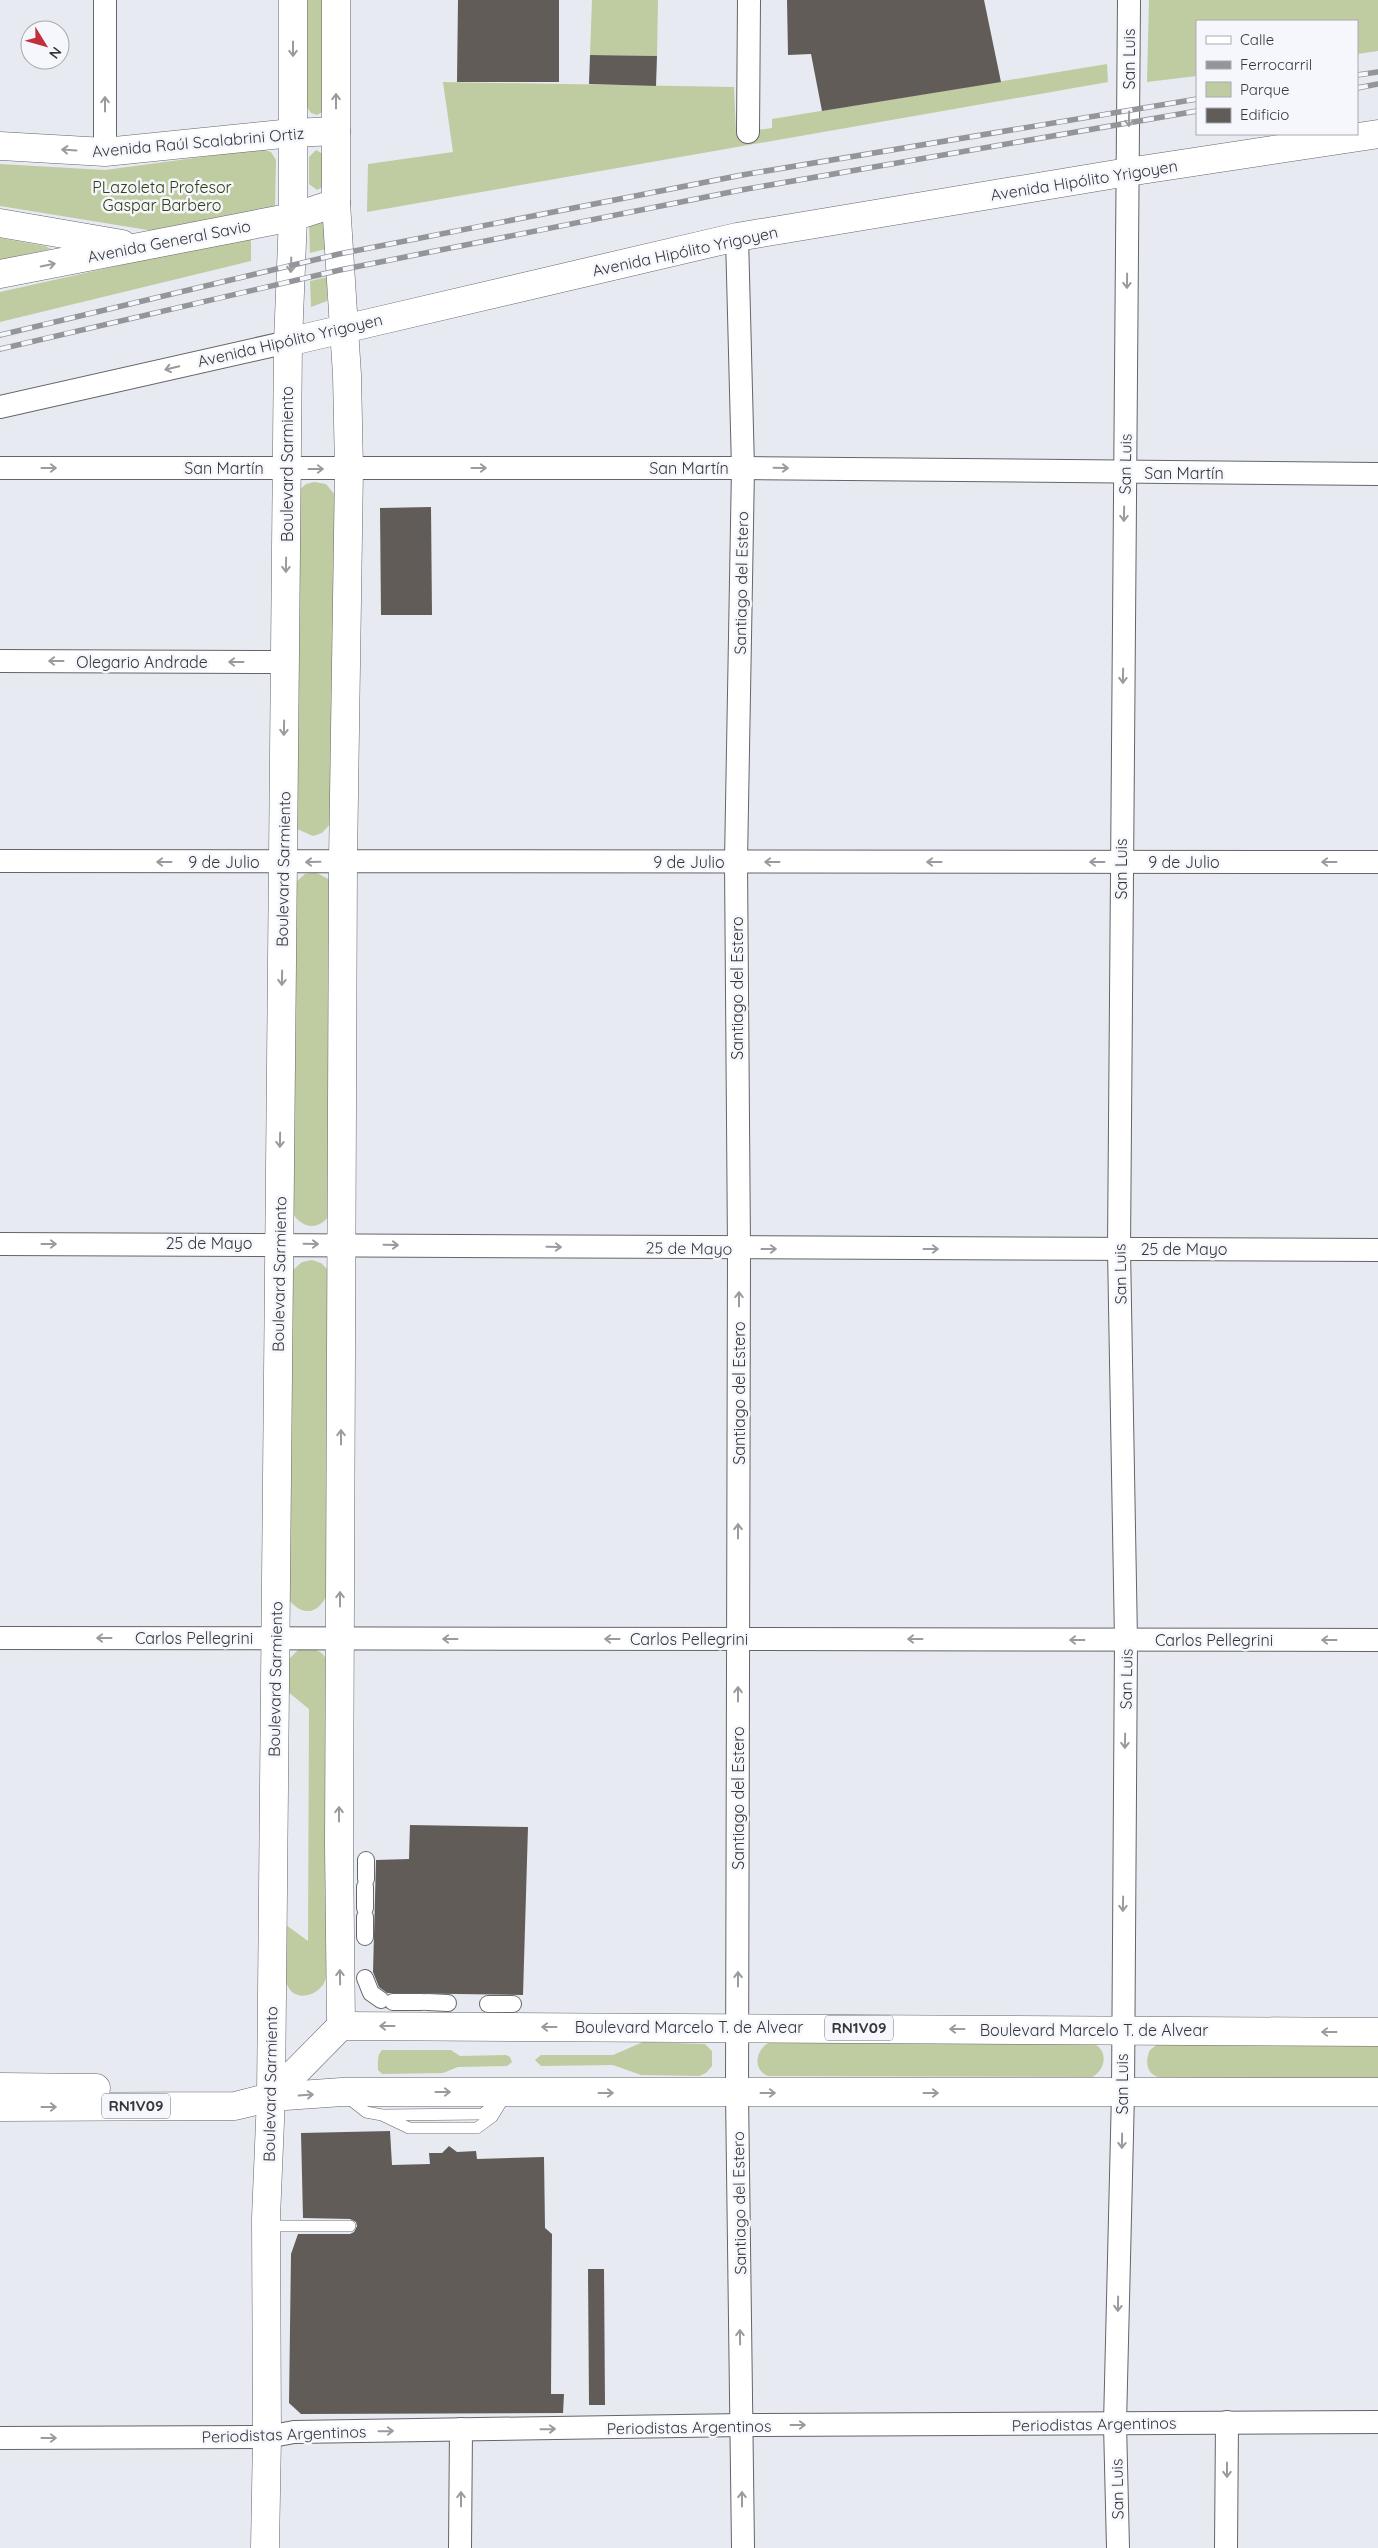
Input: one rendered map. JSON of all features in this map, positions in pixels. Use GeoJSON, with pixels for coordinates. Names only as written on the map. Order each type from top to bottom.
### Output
{"type":"FeatureCollection","features":[{"type":"Feature","properties":{"kind":"main road","name":"Boulevard Sarmiento"},"geometry":{"type":"LineString","coordinates":[[265,2548],[267,2437],[266,2218],[271,2097],[288,342],[293,216],[293,0]]}},
{"type":"Feature","properties":{"kind":"main road"},"geometry":{"type":"LineString","coordinates":[[271,2097],[341,2026],[340,1639],[343,861],[349,469],[347,375],[336,203],[336,0]]}},
{"type":"Feature","properties":{"kind":"main road","name":"Avenida Raúl Scalabrini Ortiz"},"geometry":{"type":"LineString","coordinates":[[0,146],[105,152],[292,133],[336,131]]}},
{"type":"Feature","properties":{"kind":"main road","name":"Avenida Hipólito Yrigoyen"},"geometry":{"type":"LineString","coordinates":[[288,342],[344,327],[737,237],[1128,172],[1378,134]]}},
{"type":"Feature","properties":{"kind":"main road","name":"Avenida General Savio"},"geometry":{"type":"LineString","coordinates":[[0,274],[293,216],[336,203]]}},
{"type":"Feature","properties":{"kind":"main road"},"geometry":{"type":"LineString","coordinates":[[0,223],[139,247]]}},
{"type":"Feature","properties":{"kind":"main road","name":"Boulevard Marcelo T. de Alvear"},"geometry":{"type":"LineString","coordinates":[[341,2026],[1378,2032]]}},
{"type":"Feature","properties":{"kind":"main road","name":"RN1V09"},"geometry":{"type":"LineString","coordinates":[[0,2087],[235,2089],[271,2097]]}},
{"type":"Feature","properties":{"kind":"main road","name":"RN1V09"},"geometry":{"type":"LineString","coordinates":[[0,2107],[235,2106],[271,2097],[342,2092],[1378,2092]]}},
{"type":"Feature","properties":{"kind":"street"},"geometry":{"type":"LineString","coordinates":[[104,0],[105,152]]}},
{"type":"Feature","properties":{"kind":"street"},"geometry":{"type":"LineString","coordinates":[[748,132],[749,0]]}},
{"type":"Feature","properties":{"kind":"street","name":"San Luis"},"geometry":{"type":"LineString","coordinates":[[1118,2548],[1116,2424],[1123,2093],[1126,1640],[1119,1249],[1129,0]]}},
{"type":"Feature","properties":{"kind":"street","name":"Santiago del Estero"},"geometry":{"type":"LineString","coordinates":[[737,237],[743,468],[736,862],[739,1249],[737,2092],[743,2548]]}},
{"type":"Feature","properties":{"kind":"street","name":"Avenida Hipólito Yrigoyen"},"geometry":{"type":"LineString","coordinates":[[0,406],[288,342]]}},
{"type":"Feature","properties":{"kind":"street","name":"San Martín"},"geometry":{"type":"LineString","coordinates":[[0,468],[743,468],[1378,474]]}},
{"type":"Feature","properties":{"kind":"street","name":"Olegario Andrade"},"geometry":{"type":"LineString","coordinates":[[0,661],[285,662]]}},
{"type":"Feature","properties":{"kind":"street","name":"9 de Julio"},"geometry":{"type":"LineString","coordinates":[[0,861],[1378,862]]}},
{"type":"Feature","properties":{"kind":"street","name":"25 de Mayo"},"geometry":{"type":"LineString","coordinates":[[0,1244],[279,1243],[739,1249],[1378,1250]]}},
{"type":"Feature","properties":{"kind":"street","name":"Carlos Pellegrini"},"geometry":{"type":"LineString","coordinates":[[0,1638],[1378,1640]]}},
{"type":"Feature","properties":{"kind":"street"},"geometry":{"type":"LineString","coordinates":[[365,1936],[366,1860]]}},
{"type":"Feature","properties":{"kind":"street"},"geometry":{"type":"LineString","coordinates":[[365,1978],[371,1993],[387,2001],[448,2003]]}},
{"type":"Feature","properties":{"kind":"street"},"geometry":{"type":"LineString","coordinates":[[488,2004],[513,2004]]}},
{"type":"Feature","properties":{"kind":"street"},"geometry":{"type":"LineString","coordinates":[[1226,2548],[1227,2422]]}},
{"type":"Feature","properties":{"kind":"street","name":"Periodistas Argentinos"},"geometry":{"type":"LineString","coordinates":[[0,2438],[267,2437],[294,2432],[461,2429],[1378,2422]]}},
{"type":"Feature","properties":{"kind":"street"},"geometry":{"type":"LineString","coordinates":[[460,2548],[461,2429]]}},
{"type":"Feature","properties":{"kind":"lane"},"geometry":{"type":"LineString","coordinates":[[342,2092],[366,2112],[382,2115],[483,2114],[507,2092]]}},
{"type":"Feature","properties":{"kind":"lane"},"geometry":{"type":"LineString","coordinates":[[401,2092],[422,2114]]}},
{"type":"Feature","properties":{"kind":"lane"},"geometry":{"type":"LineString","coordinates":[[382,2115],[409,2128],[477,2128],[492,2117],[507,2092]]}},
{"type":"Feature","properties":{"kind":"lane"},"geometry":{"type":"LineString","coordinates":[[276,2226],[350,2226]]}},
{"type":"Feature","properties":{"kind":"green space"},"geometry":{"type":"Polygon","coordinates":[[[307,0],[325,0],[324,111],[317,115],[311,113],[307,107],[307,0]]]}},
{"type":"Feature","properties":{"kind":"green space"},"geometry":{"type":"Polygon","coordinates":[[[592,0],[658,0],[657,56],[590,55],[592,0]]]}},
{"type":"Feature","properties":{"kind":"green space"},"geometry":{"type":"Polygon","coordinates":[[[1149,0],[1378,0],[1378,51],[1358,54],[1358,20],[1196,20],[1196,76],[1147,82],[1149,0]]]}},
{"type":"Feature","properties":{"kind":"green space"},"geometry":{"type":"Polygon","coordinates":[[[1107,64],[1108,82],[367,212],[368,164],[453,152],[443,82],[734,87],[736,133],[772,128],[772,119],[1107,64]]]}},
{"type":"Feature","properties":{"kind":"green space","name":"PLazoleta Profesor Gaspar Barbero"},"geometry":{"type":"Polygon","coordinates":[[[261,149],[271,152],[276,160],[275,207],[154,231],[0,206],[0,164],[105,170],[261,149]]]}},
{"type":"Feature","properties":{"kind":"green space"},"geometry":{"type":"Polygon","coordinates":[[[316,150],[323,154],[323,187],[317,190],[309,184],[309,157],[316,150]]]}},
{"type":"Feature","properties":{"kind":"green space"},"geometry":{"type":"Polygon","coordinates":[[[324,218],[326,249],[310,253],[309,223],[324,218]]]}},
{"type":"Feature","properties":{"kind":"green space"},"geometry":{"type":"Polygon","coordinates":[[[251,236],[251,261],[0,322],[0,292],[251,236]]]}},
{"type":"Feature","properties":{"kind":"green space"},"geometry":{"type":"Polygon","coordinates":[[[0,238],[45,246],[51,249],[0,260],[0,238]]]}},
{"type":"Feature","properties":{"kind":"green space"},"geometry":{"type":"Polygon","coordinates":[[[327,277],[327,301],[311,307],[310,281],[327,277]]]}},
{"type":"Feature","properties":{"kind":"green space"},"geometry":{"type":"Polygon","coordinates":[[[314,482],[326,484],[335,495],[332,822],[322,833],[313,836],[297,829],[298,491],[306,484],[314,482]]]}},
{"type":"Feature","properties":{"kind":"green space"},"geometry":{"type":"Polygon","coordinates":[[[315,872],[330,880],[328,1217],[319,1224],[309,1226],[300,1222],[292,1212],[296,882],[305,874],[315,872]]]}},
{"type":"Feature","properties":{"kind":"green space"},"geometry":{"type":"Polygon","coordinates":[[[312,1260],[321,1263],[328,1270],[329,1589],[326,1597],[318,1607],[307,1611],[301,1610],[289,1600],[292,1271],[302,1262],[312,1260]]]}},
{"type":"Feature","properties":{"kind":"green space"},"geometry":{"type":"Polygon","coordinates":[[[299,1649],[316,1650],[323,1654],[328,1662],[327,1975],[320,1989],[307,1995],[294,1993],[289,1989],[286,1981],[284,1960],[286,1925],[308,1941],[309,1709],[287,1691],[289,1659],[299,1649]]]}},
{"type":"Feature","properties":{"kind":"green space"},"geometry":{"type":"Polygon","coordinates":[[[643,2042],[705,2044],[712,2051],[712,2066],[706,2073],[699,2076],[641,2075],[613,2065],[541,2066],[535,2060],[541,2055],[613,2055],[643,2042]]]}},
{"type":"Feature","properties":{"kind":"green space"},"geometry":{"type":"Polygon","coordinates":[[[768,2043],[1092,2043],[1101,2050],[1104,2060],[1100,2070],[1092,2077],[768,2076],[760,2069],[758,2060],[761,2051],[768,2043]]]}},
{"type":"Feature","properties":{"kind":"green space"},"geometry":{"type":"Polygon","coordinates":[[[1159,2043],[1378,2044],[1378,2079],[1158,2077],[1149,2070],[1147,2058],[1150,2050],[1159,2043]]]}},
{"type":"Feature","properties":{"kind":"green space"},"geometry":{"type":"Polygon","coordinates":[[[382,2050],[451,2050],[460,2056],[506,2055],[510,2057],[512,2062],[507,2066],[458,2067],[443,2073],[382,2074],[378,2070],[378,2065],[382,2050]]]}},
{"type":"Feature","properties":{"kind":"building"},"geometry":{"type":"Polygon","coordinates":[[[458,0],[559,0],[559,82],[457,82],[458,0]]]}},
{"type":"Feature","properties":{"kind":"building"},"geometry":{"type":"Polygon","coordinates":[[[787,0],[984,0],[1001,82],[822,111],[811,54],[788,55],[787,0]]]}},
{"type":"Feature","properties":{"kind":"building"},"geometry":{"type":"Polygon","coordinates":[[[590,55],[657,56],[656,86],[589,84],[590,55]]]}},
{"type":"Feature","properties":{"kind":"building"},"geometry":{"type":"Polygon","coordinates":[[[431,507],[432,615],[381,615],[380,508],[431,507]]]}},
{"type":"Feature","properties":{"kind":"building"},"geometry":{"type":"Polygon","coordinates":[[[410,1825],[528,1827],[523,1995],[387,1993],[379,1987],[373,1972],[376,1860],[409,1859],[410,1825]]]}},
{"type":"Feature","properties":{"kind":"building"},"geometry":{"type":"Polygon","coordinates":[[[390,2131],[392,2165],[430,2164],[429,2153],[442,2153],[449,2146],[457,2152],[476,2151],[477,2159],[544,2157],[545,2228],[552,2234],[551,2394],[564,2394],[563,2413],[301,2414],[289,2403],[291,2254],[298,2234],[350,2234],[354,2232],[357,2226],[356,2222],[350,2219],[303,2218],[301,2133],[390,2131]]]}},
{"type":"Feature","properties":{"kind":"building"},"geometry":{"type":"Polygon","coordinates":[[[588,2269],[604,2269],[605,2405],[589,2405],[588,2269]]]}},
{"type":"Feature","properties":{"kind":"railway"},"geometry":{"type":"LineString","coordinates":[[1358,75],[1378,72]]}},
{"type":"Feature","properties":{"kind":"railway"},"geometry":{"type":"LineString","coordinates":[[1358,88],[1378,84]]}},
{"type":"Feature","properties":{"kind":"railway"},"geometry":{"type":"LineString","coordinates":[[0,335],[339,254],[742,175],[1196,99]]}},
{"type":"Feature","properties":{"kind":"railway"},"geometry":{"type":"LineString","coordinates":[[0,349],[340,270],[741,190],[1196,111]]}}]}
